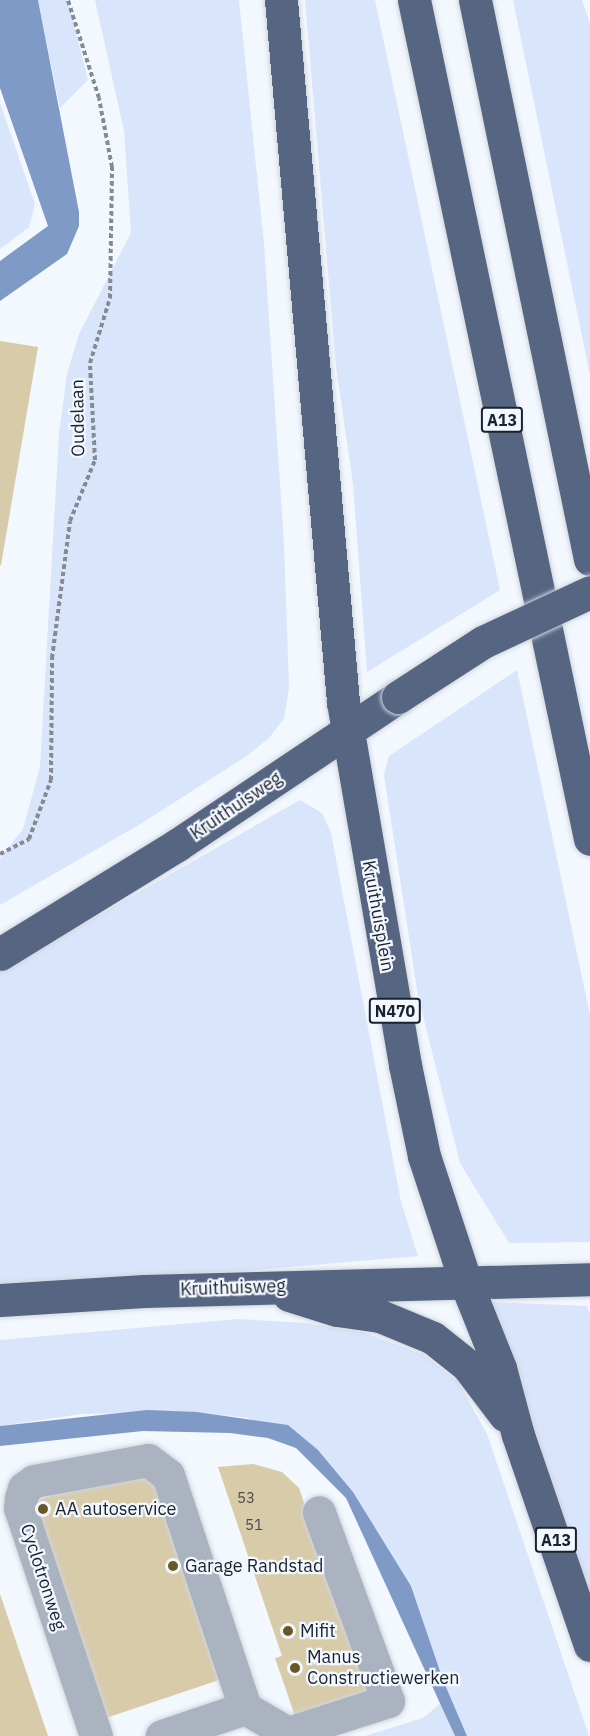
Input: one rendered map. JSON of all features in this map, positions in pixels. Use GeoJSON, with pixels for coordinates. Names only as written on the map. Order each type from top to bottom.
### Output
{"type":"FeatureCollection","features":[{"type":"Feature","properties":{"kind":"highway","name":"Kruithuisplein"},"geometry":{"type":"LineString","coordinates":[[281,0],[348,733],[424,1156],[466,1283]]}},
{"type":"Feature","properties":{"kind":"highway","name":"A13"},"geometry":{"type":"LineString","coordinates":[[414,0],[590,839]]}},
{"type":"Feature","properties":{"kind":"highway"},"geometry":{"type":"LineString","coordinates":[[475,0],[590,559]]}},
{"type":"Feature","properties":{"kind":"highway"},"geometry":{"type":"LineString","coordinates":[[348,733],[398,697],[483,642],[590,592]]}},
{"type":"Feature","properties":{"kind":"highway","name":"Kruithuisweg"},"geometry":{"type":"LineString","coordinates":[[0,954],[348,733]]}},
{"type":"Feature","properties":{"kind":"highway"},"geometry":{"type":"LineString","coordinates":[[0,937],[40,930]]}},
{"type":"Feature","properties":{"kind":"highway"},"geometry":{"type":"LineString","coordinates":[[466,1283],[590,1279]]}},
{"type":"Feature","properties":{"kind":"highway","name":"Kruithuisweg"},"geometry":{"type":"LineString","coordinates":[[1,1301],[262,1287],[466,1283]]}},
{"type":"Feature","properties":{"kind":"highway","name":"A13"},"geometry":{"type":"LineString","coordinates":[[466,1283],[500,1368],[518,1435],[590,1645]]}},
{"type":"Feature","properties":{"kind":"highway","name":"A13"},"geometry":{"type":"LineString","coordinates":[[262,1287],[337,1310],[380,1316],[433,1338],[467,1365],[518,1435]]}},
{"type":"Feature","properties":{"kind":"lane","name":"Cyclotronweg"},"geometry":{"type":"LineString","coordinates":[[96,1736],[21,1508],[21,1498],[24,1488],[34,1481],[135,1461],[147,1460],[168,1475],[245,1708]]}},
{"type":"Feature","properties":{"kind":"lane"},"geometry":{"type":"LineString","coordinates":[[162,1736],[215,1728],[245,1708],[288,1733],[388,1701],[319,1512]]}},
{"type":"Feature","properties":{"kind":"path","name":"Oudelaan"},"geometry":{"type":"LineString","coordinates":[[0,854],[29,839],[51,780],[52,658],[70,521],[95,460],[90,363],[110,298],[115,213],[112,167],[99,98],[68,0]]}},
{"type":"Feature","properties":{"kind":"shaded area"},"geometry":{"type":"Polygon","coordinates":[[[38,0],[68,0],[88,80],[60,108],[38,0]]]}},
{"type":"Feature","properties":{"kind":"shaded area"},"geometry":{"type":"Polygon","coordinates":[[[95,0],[239,0],[264,244],[284,544],[289,688],[284,718],[269,738],[245,757],[142,823],[0,905],[0,858],[23,829],[40,767],[59,434],[67,374],[79,334],[131,233],[124,131],[95,0]]]}},
{"type":"Feature","properties":{"kind":"shaded area"},"geometry":{"type":"Polygon","coordinates":[[[305,0],[375,0],[500,590],[367,672],[353,484],[336,367],[305,0]]]}},
{"type":"Feature","properties":{"kind":"shaded area"},"geometry":{"type":"Polygon","coordinates":[[[513,0],[582,0],[590,24],[590,375],[513,0]]]}},
{"type":"Feature","properties":{"kind":"shaded area"},"geometry":{"type":"Polygon","coordinates":[[[0,103],[35,204],[29,227],[0,249],[0,103]]]}},
{"type":"Feature","properties":{"kind":"shaded area"},"geometry":{"type":"Polygon","coordinates":[[[517,670],[590,1015],[590,1242],[509,1243],[460,1163],[418,996],[384,775],[389,756],[517,670]]]}},
{"type":"Feature","properties":{"kind":"shaded area"},"geometry":{"type":"Polygon","coordinates":[[[300,800],[322,813],[331,833],[401,1202],[418,1256],[243,1271],[0,1283],[0,972],[300,800]]]}},
{"type":"Feature","properties":{"kind":"shaded area"},"geometry":{"type":"Polygon","coordinates":[[[491,1302],[587,1306],[590,1315],[590,1599],[491,1302]]]}},
{"type":"Feature","properties":{"kind":"shaded area"},"geometry":{"type":"Polygon","coordinates":[[[238,1319],[306,1323],[365,1333],[424,1355],[458,1382],[487,1434],[589,1736],[467,1736],[443,1680],[411,1586],[353,1492],[318,1450],[248,1418],[197,1412],[81,1414],[0,1426],[0,1340],[238,1319]]]}},
{"type":"Feature","properties":{"kind":"shaded area"},"geometry":{"type":"Polygon","coordinates":[[[441,1703],[455,1736],[365,1736],[423,1718],[441,1703]]]}},
{"type":"Feature","properties":{"kind":"water"},"geometry":{"type":"Polygon","coordinates":[[[0,0],[38,0],[79,212],[79,226],[67,254],[0,301],[0,261],[48,226],[0,88],[0,0]]]}},
{"type":"Feature","properties":{"kind":"water"},"geometry":{"type":"Polygon","coordinates":[[[147,1410],[197,1412],[288,1425],[318,1450],[353,1492],[411,1586],[443,1680],[467,1736],[455,1736],[346,1498],[296,1448],[268,1438],[230,1433],[143,1431],[0,1446],[0,1426],[147,1410]]]}},
{"type":"Feature","properties":{"kind":"building"},"geometry":{"type":"Polygon","coordinates":[[[0,341],[38,347],[1,565],[0,565],[0,341]]]}},
{"type":"Feature","properties":{"kind":"building"},"geometry":{"type":"Polygon","coordinates":[[[253,1464],[282,1472],[299,1488],[349,1633],[377,1691],[296,1719],[275,1658],[282,1656],[218,1467],[253,1464]]]}},
{"type":"Feature","properties":{"kind":"building"},"geometry":{"type":"Polygon","coordinates":[[[151,1475],[219,1680],[106,1718],[33,1502],[90,1482],[151,1475]]]}},
{"type":"Feature","properties":{"kind":"building"},"geometry":{"type":"Polygon","coordinates":[[[0,1594],[48,1736],[0,1736],[0,1594]]]}},
{"type":"Feature","properties":{"kind":"place","name":"AA autoservice"},"geometry":{"type":"Point","coordinates":[43,1509]}},
{"type":"Feature","properties":{"kind":"place","name":"Garage Randstad"},"geometry":{"type":"Point","coordinates":[173,1566]}},
{"type":"Feature","properties":{"kind":"place","name":"Mifit"},"geometry":{"type":"Point","coordinates":[288,1631]}},
{"type":"Feature","properties":{"kind":"place","name":"Manus Constructiewerken"},"geometry":{"type":"Point","coordinates":[295,1668]}}]}
